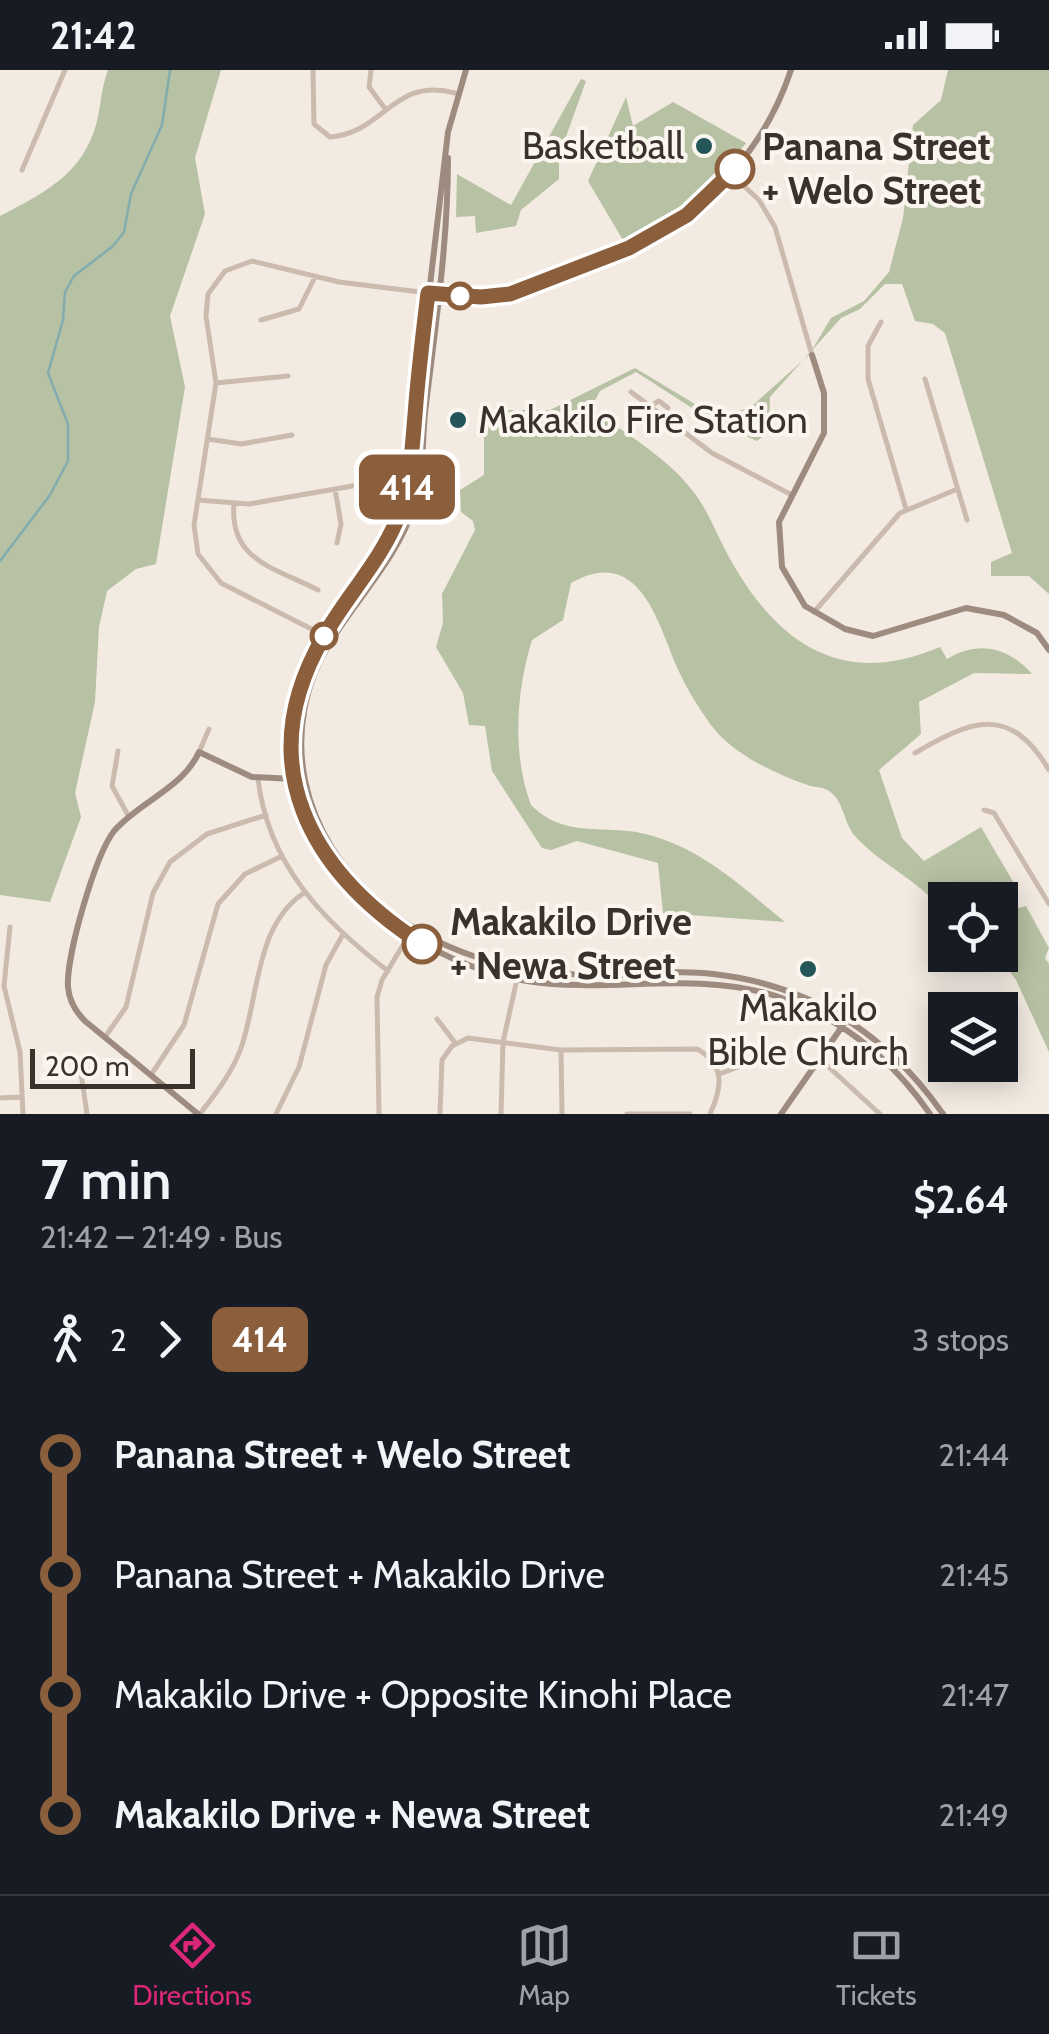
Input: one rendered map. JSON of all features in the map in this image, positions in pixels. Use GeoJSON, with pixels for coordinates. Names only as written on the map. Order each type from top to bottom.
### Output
{"type":"FeatureCollection","features":[{"type":"Feature","properties":{"kind":"main road"},"geometry":{"type":"LineString","coordinates":[[466,70],[448,132],[409,479],[398,517],[328,637],[295,704],[290,751],[319,849],[366,903],[411,933],[518,974],[558,984],[675,982],[743,988],[809,1009],[842,1028],[893,1068],[930,1114]]}},
{"type":"Feature","properties":{"kind":"main road"},"geometry":{"type":"LineString","coordinates":[[428,293],[510,294],[629,248],[687,215],[731,174],[769,120],[790,70]]}},
{"type":"Feature","properties":{"kind":"main road"},"geometry":{"type":"LineString","coordinates":[[328,637],[409,521],[420,481],[440,294],[448,132]]}},
{"type":"Feature","properties":{"kind":"main road"},"geometry":{"type":"LineString","coordinates":[[812,355],[824,392],[824,432],[779,522],[780,558],[791,588],[814,612],[845,629],[872,636],[966,608],[1004,614],[1038,634],[1049,650]]}},
{"type":"Feature","properties":{"kind":"main road"},"geometry":{"type":"LineString","coordinates":[[414,415],[425,416]]}},
{"type":"Feature","properties":{"kind":"main road"},"geometry":{"type":"LineString","coordinates":[[199,1114],[75,1009],[68,978],[97,861],[114,832],[185,774],[199,752],[258,778],[298,778]]}},
{"type":"Feature","properties":{"kind":"main road"},"geometry":{"type":"LineString","coordinates":[[518,974],[725,976],[780,986],[848,1018],[914,1074],[943,1114]]}},
{"type":"Feature","properties":{"kind":"main road"},"geometry":{"type":"LineString","coordinates":[[784,1113],[848,1018]]}},
{"type":"Feature","properties":{"kind":"street"},"geometry":{"type":"LineString","coordinates":[[22,170],[65,70]]}},
{"type":"Feature","properties":{"kind":"street"},"geometry":{"type":"LineString","coordinates":[[313,70],[314,122],[324,136],[350,134],[420,90],[456,94]]}},
{"type":"Feature","properties":{"kind":"street"},"geometry":{"type":"LineString","coordinates":[[370,70],[369,86],[386,110]]}},
{"type":"Feature","properties":{"kind":"street"},"geometry":{"type":"LineString","coordinates":[[731,174],[771,217],[812,355]]}},
{"type":"Feature","properties":{"kind":"street"},"geometry":{"type":"LineString","coordinates":[[328,637],[228,587],[210,573],[198,554],[193,532],[216,383],[206,310],[217,279],[230,268],[252,261],[315,276],[428,293]]}},
{"type":"Feature","properties":{"kind":"street"},"geometry":{"type":"LineString","coordinates":[[261,320],[299,309],[315,276]]}},
{"type":"Feature","properties":{"kind":"street"},"geometry":{"type":"LineString","coordinates":[[881,322],[868,346],[868,380],[906,508]]}},
{"type":"Feature","properties":{"kind":"street"},"geometry":{"type":"LineString","coordinates":[[216,383],[288,376]]}},
{"type":"Feature","properties":{"kind":"street"},"geometry":{"type":"LineString","coordinates":[[924,379],[967,520]]}},
{"type":"Feature","properties":{"kind":"street"},"geometry":{"type":"LineString","coordinates":[[630,392],[712,452],[790,494]]}},
{"type":"Feature","properties":{"kind":"street"},"geometry":{"type":"LineString","coordinates":[[650,406],[658,402],[668,408]]}},
{"type":"Feature","properties":{"kind":"street"},"geometry":{"type":"LineString","coordinates":[[208,439],[241,444],[292,436]]}},
{"type":"Feature","properties":{"kind":"street"},"geometry":{"type":"LineString","coordinates":[[198,500],[234,504],[358,485]]}},
{"type":"Feature","properties":{"kind":"street"},"geometry":{"type":"LineString","coordinates":[[335,489],[341,524],[337,543]]}},
{"type":"Feature","properties":{"kind":"street"},"geometry":{"type":"LineString","coordinates":[[814,612],[879,532],[906,508],[955,490]]}},
{"type":"Feature","properties":{"kind":"street"},"geometry":{"type":"LineString","coordinates":[[234,504],[233,530],[244,550],[318,590]]}},
{"type":"Feature","properties":{"kind":"street"},"geometry":{"type":"LineString","coordinates":[[915,753],[968,725],[997,723],[1021,734],[1049,770]]}},
{"type":"Feature","properties":{"kind":"street"},"geometry":{"type":"LineString","coordinates":[[199,752],[210,730]]}},
{"type":"Feature","properties":{"kind":"street"},"geometry":{"type":"LineString","coordinates":[[118,751],[112,790],[130,817]]}},
{"type":"Feature","properties":{"kind":"street"},"geometry":{"type":"LineString","coordinates":[[258,778],[266,815],[282,856],[304,892],[343,935],[388,971]]}},
{"type":"Feature","properties":{"kind":"street"},"geometry":{"type":"LineString","coordinates":[[984,810],[994,813],[1049,904]]}},
{"type":"Feature","properties":{"kind":"street"},"geometry":{"type":"LineString","coordinates":[[105,1037],[126,1006],[154,893],[170,862],[207,834],[266,815]]}},
{"type":"Feature","properties":{"kind":"street"},"geometry":{"type":"LineString","coordinates":[[151,1076],[184,1025],[218,904],[245,874],[282,856]]}},
{"type":"Feature","properties":{"kind":"street"},"geometry":{"type":"LineString","coordinates":[[199,1114],[236,1061],[273,928],[285,908],[304,892]]}},
{"type":"Feature","properties":{"kind":"street"},"geometry":{"type":"LineString","coordinates":[[10,927],[4,986],[20,1052],[23,1114]]}},
{"type":"Feature","properties":{"kind":"street"},"geometry":{"type":"LineString","coordinates":[[379,1114],[376,1006],[388,971],[411,933]]}},
{"type":"Feature","properties":{"kind":"street"},"geometry":{"type":"LineString","coordinates":[[276,1114],[298,1067],[329,955],[343,935]]}},
{"type":"Feature","properties":{"kind":"street"},"geometry":{"type":"LineString","coordinates":[[500,1114],[503,1042],[518,974]]}},
{"type":"Feature","properties":{"kind":"street"},"geometry":{"type":"LineString","coordinates":[[438,1019],[456,1044]]}},
{"type":"Feature","properties":{"kind":"street"},"geometry":{"type":"LineString","coordinates":[[0,1024],[12,1021]]}},
{"type":"Feature","properties":{"kind":"street"},"geometry":{"type":"LineString","coordinates":[[440,1114],[440,1069],[456,1044],[476,1037],[561,1050],[688,1047],[708,1056],[719,1074],[720,1091],[710,1114]]}},
{"type":"Feature","properties":{"kind":"street"},"geometry":{"type":"LineString","coordinates":[[561,1050],[562,1114]]}},
{"type":"Feature","properties":{"kind":"street"},"geometry":{"type":"LineString","coordinates":[[821,1060],[880,1114]]}},
{"type":"Feature","properties":{"kind":"street"},"geometry":{"type":"LineString","coordinates":[[719,1074],[747,1064]]}},
{"type":"Feature","properties":{"kind":"street"},"geometry":{"type":"LineString","coordinates":[[80,1073],[87,1114]]}},
{"type":"Feature","properties":{"kind":"street"},"geometry":{"type":"LineString","coordinates":[[0,1098],[22,1097]]}},
{"type":"Feature","properties":{"kind":"street"},"geometry":{"type":"LineString","coordinates":[[627,1114],[690,1114]]}},
{"type":"Feature","properties":{"kind":"green space"},"geometry":{"type":"Polygon","coordinates":[[[108,70],[221,70],[195,158],[205,214],[170,316],[185,387],[156,564],[136,569],[107,591],[99,627],[95,702],[75,793],[81,817],[50,902],[0,895],[0,216],[59,181],[81,157],[96,125],[108,70]]]}},
{"type":"Feature","properties":{"kind":"green space"},"geometry":{"type":"Polygon","coordinates":[[[948,70],[1049,70],[1049,594],[1029,576],[991,576],[991,562],[1012,553],[945,333],[933,324],[915,321],[902,284],[885,284],[860,309],[841,318],[811,351],[831,318],[864,301],[889,272],[903,218],[913,125],[941,100],[948,70]]]}},
{"type":"Feature","properties":{"kind":"green space"},"geometry":{"type":"Polygon","coordinates":[[[581,79],[586,81],[559,156],[559,179],[521,210],[516,226],[476,233],[475,216],[456,217],[457,174],[511,205],[581,79]]]}},
{"type":"Feature","properties":{"kind":"green space"},"geometry":{"type":"Polygon","coordinates":[[[626,97],[633,126],[673,102],[746,143],[691,200],[624,242],[588,181],[626,97]]]}},
{"type":"Feature","properties":{"kind":"green space"},"geometry":{"type":"Polygon","coordinates":[[[803,361],[770,397],[769,432],[757,441],[714,422],[636,372],[600,391],[591,408],[682,478],[703,506],[748,588],[791,635],[843,660],[872,663],[905,659],[940,647],[947,659],[970,650],[992,649],[1013,658],[1032,674],[974,673],[919,702],[921,734],[879,770],[902,838],[924,861],[981,827],[1013,882],[928,882],[928,896],[855,836],[829,791],[768,769],[730,745],[697,704],[642,592],[613,573],[594,574],[571,583],[563,620],[532,640],[522,681],[518,723],[521,765],[531,805],[545,816],[574,827],[639,833],[675,844],[725,873],[785,922],[663,913],[658,863],[577,841],[551,850],[542,848],[492,771],[485,726],[469,725],[463,693],[436,647],[443,623],[442,594],[475,530],[473,521],[461,512],[460,490],[484,475],[484,410],[550,410],[635,368],[705,410],[727,416],[752,406],[803,361]]]}},
{"type":"Feature","properties":{"kind":"green space"},"geometry":{"type":"Polygon","coordinates":[[[1026,906],[1049,948],[1045,958],[1049,964],[1049,1052],[1010,972],[1018,972],[1018,908],[1026,906]]]}},
{"type":"Feature","properties":{"kind":"waterway"},"geometry":{"type":"LineString","coordinates":[[0,561],[50,495],[68,461],[68,424],[48,373],[63,320],[65,292],[74,276],[113,246],[124,232],[131,194],[162,125],[170,70]]}},
{"type":"Feature","properties":{"kind":"bus line","name":"414"},"geometry":{"type":"LineString","coordinates":[[422,944],[366,903],[319,849],[298,800],[290,751],[295,704],[302,681],[324,635],[390,534],[405,498],[428,293],[466,297],[510,294],[629,248],[687,215],[735,169]]}},
{"type":"Feature","properties":{"kind":"place","name":"Basketball"},"geometry":{"type":"Point","coordinates":[704,146]}},
{"type":"Feature","properties":{"kind":"place","name":"Panana Street + Welo Street"},"geometry":{"type":"Point","coordinates":[735,169]}},
{"type":"Feature","properties":{"kind":"place","name":"Makakilo Fire Station"},"geometry":{"type":"Point","coordinates":[458,420]}},
{"type":"Feature","properties":{"kind":"place","name":"Makakilo Drive + Newa Street"},"geometry":{"type":"Point","coordinates":[422,944]}},
{"type":"Feature","properties":{"kind":"place","name":"Makakilo Bible Church"},"geometry":{"type":"Point","coordinates":[808,969]}}]}
